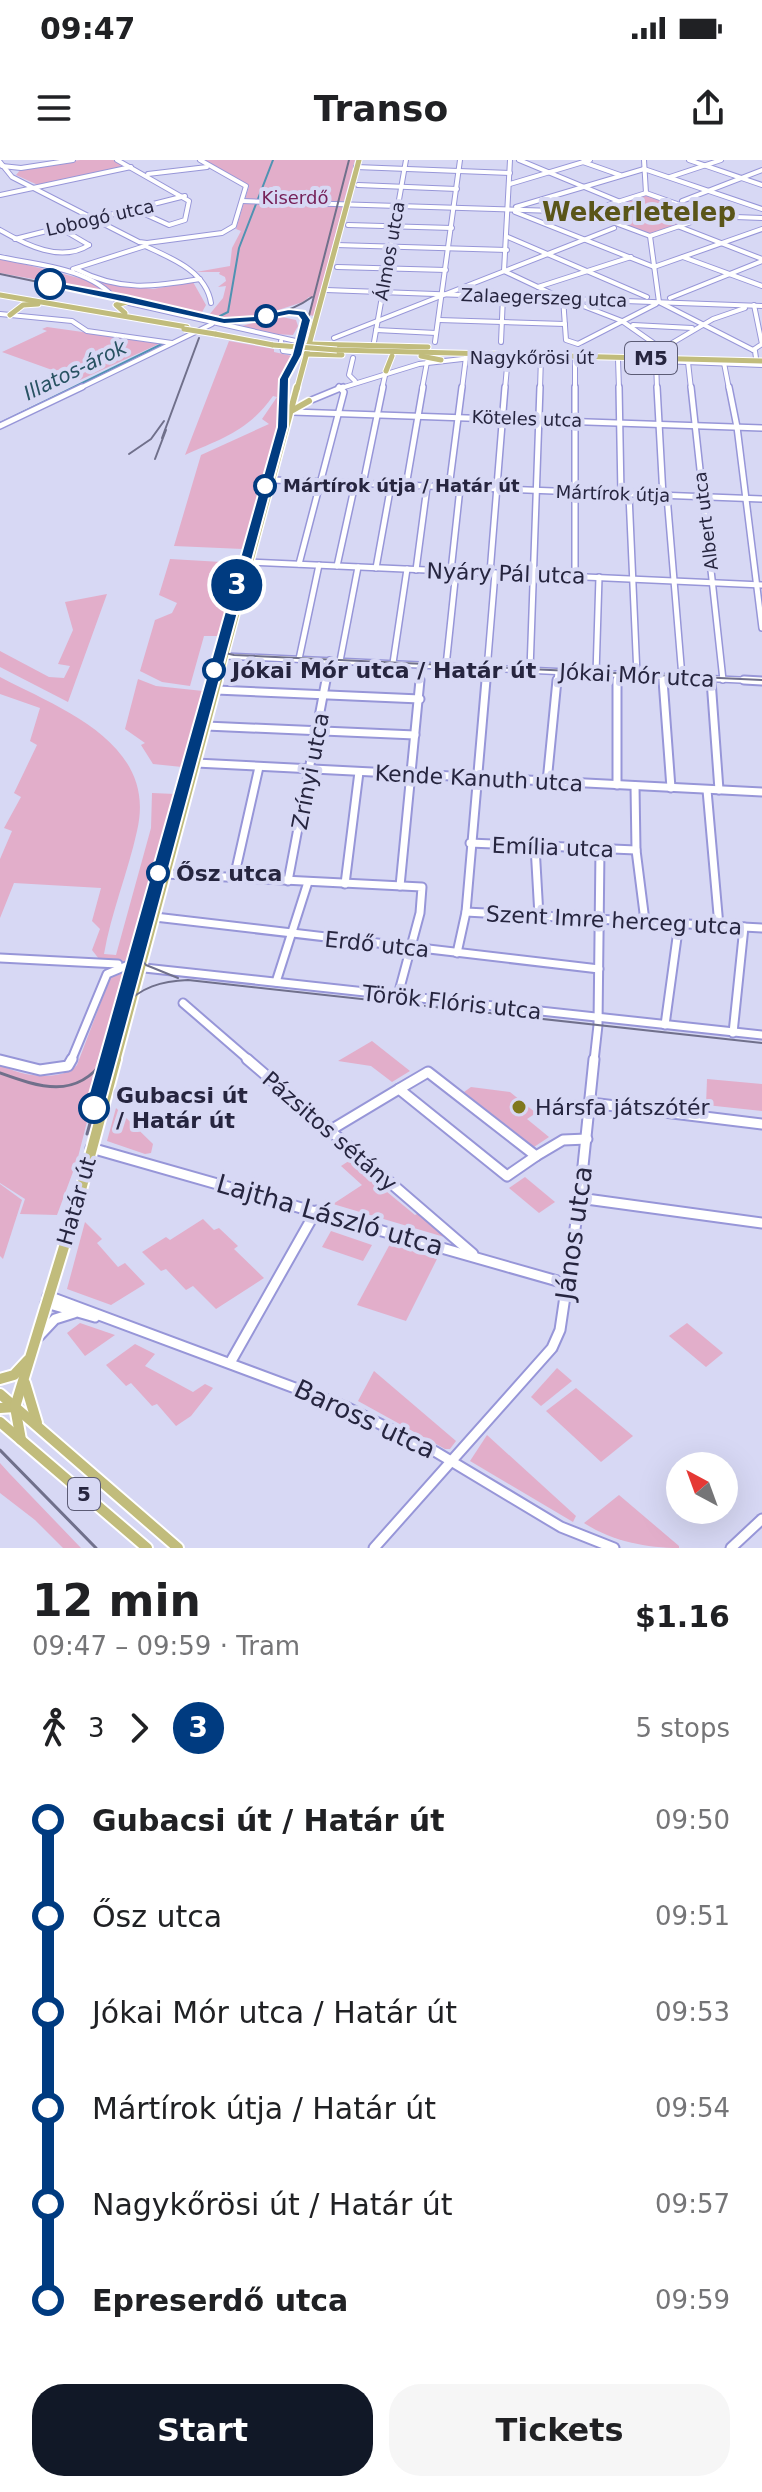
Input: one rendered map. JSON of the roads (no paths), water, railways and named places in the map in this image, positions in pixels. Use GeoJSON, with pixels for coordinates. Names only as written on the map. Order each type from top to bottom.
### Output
{"type":"FeatureCollection","features":[{"type":"Feature","properties":{"kind":"main road","name":"Határ út"},"geometry":{"type":"LineString","coordinates":[[15,1407],[34,1353],[141,968],[359,160]]}},
{"type":"Feature","properties":{"kind":"main road","name":"M5"},"geometry":{"type":"LineString","coordinates":[[0,296],[186,328]]}},
{"type":"Feature","properties":{"kind":"main road","name":"M5"},"geometry":{"type":"LineString","coordinates":[[0,296],[81,307],[273,344],[337,349]]}},
{"type":"Feature","properties":{"kind":"main road"},"geometry":{"type":"LineString","coordinates":[[81,307],[102,307],[116,300]]}},
{"type":"Feature","properties":{"kind":"main road"},"geometry":{"type":"LineString","coordinates":[[130,301],[116,307],[141,318]]}},
{"type":"Feature","properties":{"kind":"main road"},"geometry":{"type":"LineString","coordinates":[[10,315],[26,304],[55,305]]}},
{"type":"Feature","properties":{"kind":"main road"},"geometry":{"type":"LineString","coordinates":[[309,344],[466,349]]}},
{"type":"Feature","properties":{"kind":"main road","name":"Nagykőrösi út"},"geometry":{"type":"LineString","coordinates":[[337,349],[466,349],[761,360]]}},
{"type":"Feature","properties":{"kind":"main road","name":"Nagykőrösi út"},"geometry":{"type":"LineString","coordinates":[[337,349],[761,360]]}},
{"type":"Feature","properties":{"kind":"main road"},"geometry":{"type":"LineString","coordinates":[[425,360],[487,352]]}},
{"type":"Feature","properties":{"kind":"main road"},"geometry":{"type":"LineString","coordinates":[[306,354],[441,360]]}},
{"type":"Feature","properties":{"kind":"main road"},"geometry":{"type":"LineString","coordinates":[[386,371],[392,356]]}},
{"type":"Feature","properties":{"kind":"main road"},"geometry":{"type":"LineString","coordinates":[[295,402],[309,401]]}},
{"type":"Feature","properties":{"kind":"main road"},"geometry":{"type":"LineString","coordinates":[[293,411],[309,401]]}},
{"type":"Feature","properties":{"kind":"main road"},"geometry":{"type":"LineString","coordinates":[[0,1379],[14,1375],[34,1353]]}},
{"type":"Feature","properties":{"kind":"main road"},"geometry":{"type":"LineString","coordinates":[[24,1382],[31,1410],[43,1431]]}},
{"type":"Feature","properties":{"kind":"main road","name":"5"},"geometry":{"type":"LineString","coordinates":[[0,1394],[178,1548]]}},
{"type":"Feature","properties":{"kind":"main road"},"geometry":{"type":"LineString","coordinates":[[0,1408],[15,1407],[21,1440]]}},
{"type":"Feature","properties":{"kind":"main road","name":"5"},"geometry":{"type":"LineString","coordinates":[[0,1422],[147,1548]]}},
{"type":"Feature","properties":{"kind":"street"},"geometry":{"type":"LineString","coordinates":[[0,174],[73,160]]}},
{"type":"Feature","properties":{"kind":"street"},"geometry":{"type":"LineString","coordinates":[[117,160],[185,196],[189,203],[185,220],[181,222],[165,224],[136,210]]}},
{"type":"Feature","properties":{"kind":"street"},"geometry":{"type":"LineString","coordinates":[[59,270],[76,269],[139,244],[231,230],[245,185],[200,160]]}},
{"type":"Feature","properties":{"kind":"street","name":"Álmos utca"},"geometry":{"type":"LineString","coordinates":[[374,342],[406,160]]}},
{"type":"Feature","properties":{"kind":"street"},"geometry":{"type":"LineString","coordinates":[[435,342],[460,160]]}},
{"type":"Feature","properties":{"kind":"street"},"geometry":{"type":"LineString","coordinates":[[504,271],[510,160]]}},
{"type":"Feature","properties":{"kind":"street"},"geometry":{"type":"LineString","coordinates":[[519,160],[618,201]]}},
{"type":"Feature","properties":{"kind":"street"},"geometry":{"type":"LineString","coordinates":[[510,184],[590,160]]}},
{"type":"Feature","properties":{"kind":"street"},"geometry":{"type":"LineString","coordinates":[[644,160],[646,193]]}},
{"type":"Feature","properties":{"kind":"street"},"geometry":{"type":"LineString","coordinates":[[689,160],[762,185]]}},
{"type":"Feature","properties":{"kind":"street"},"geometry":{"type":"LineString","coordinates":[[669,177],[721,160]]}},
{"type":"Feature","properties":{"kind":"street"},"geometry":{"type":"LineString","coordinates":[[581,161],[622,176]]}},
{"type":"Feature","properties":{"kind":"street"},"geometry":{"type":"LineString","coordinates":[[1,165],[21,168]]}},
{"type":"Feature","properties":{"kind":"street"},"geometry":{"type":"LineString","coordinates":[[1,165],[7,173],[99,219],[139,244]]}},
{"type":"Feature","properties":{"kind":"street"},"geometry":{"type":"LineString","coordinates":[[0,195],[131,167]]}},
{"type":"Feature","properties":{"kind":"street"},"geometry":{"type":"LineString","coordinates":[[146,174],[208,167]]}},
{"type":"Feature","properties":{"kind":"street"},"geometry":{"type":"LineString","coordinates":[[356,167],[510,173]]}},
{"type":"Feature","properties":{"kind":"street"},"geometry":{"type":"LineString","coordinates":[[508,209],[644,169],[762,209]]}},
{"type":"Feature","properties":{"kind":"street"},"geometry":{"type":"LineString","coordinates":[[679,202],[762,170]]}},
{"type":"Feature","properties":{"kind":"street"},"geometry":{"type":"LineString","coordinates":[[358,185],[457,189]]}},
{"type":"Feature","properties":{"kind":"street"},"geometry":{"type":"LineString","coordinates":[[242,201],[586,212],[646,193],[679,202],[709,216],[762,218]]}},
{"type":"Feature","properties":{"kind":"street","name":"Lobogó utca"},"geometry":{"type":"LineString","coordinates":[[15,239],[185,196]]}},
{"type":"Feature","properties":{"kind":"street"},"geometry":{"type":"LineString","coordinates":[[508,209],[654,267],[762,229]]}},
{"type":"Feature","properties":{"kind":"street"},"geometry":{"type":"LineString","coordinates":[[586,212],[617,227],[650,236],[709,216]]}},
{"type":"Feature","properties":{"kind":"street"},"geometry":{"type":"LineString","coordinates":[[348,225],[452,228]]}},
{"type":"Feature","properties":{"kind":"street"},"geometry":{"type":"LineString","coordinates":[[334,338],[617,227]]}},
{"type":"Feature","properties":{"kind":"street"},"geometry":{"type":"LineString","coordinates":[[680,227],[762,260]]}},
{"type":"Feature","properties":{"kind":"street"},"geometry":{"type":"LineString","coordinates":[[0,230],[33,247],[63,252],[90,247],[60,228]]}},
{"type":"Feature","properties":{"kind":"street"},"geometry":{"type":"LineString","coordinates":[[650,236],[659,302]]}},
{"type":"Feature","properties":{"kind":"street"},"geometry":{"type":"LineString","coordinates":[[508,237],[647,297]]}},
{"type":"Feature","properties":{"kind":"street"},"geometry":{"type":"LineString","coordinates":[[146,244],[198,279],[211,303],[201,325]]}},
{"type":"Feature","properties":{"kind":"street"},"geometry":{"type":"LineString","coordinates":[[336,245],[507,250]]}},
{"type":"Feature","properties":{"kind":"street"},"geometry":{"type":"LineString","coordinates":[[0,257],[59,270],[110,289],[116,300],[130,301],[201,325],[233,327]]}},
{"type":"Feature","properties":{"kind":"street"},"geometry":{"type":"LineString","coordinates":[[538,287],[631,257]]}},
{"type":"Feature","properties":{"kind":"street"},"geometry":{"type":"LineString","coordinates":[[683,257],[762,286]]}},
{"type":"Feature","properties":{"kind":"street"},"geometry":{"type":"LineString","coordinates":[[670,298],[762,260]]}},
{"type":"Feature","properties":{"kind":"street"},"geometry":{"type":"LineString","coordinates":[[337,267],[446,270]]}},
{"type":"Feature","properties":{"kind":"street"},"geometry":{"type":"LineString","coordinates":[[76,269],[98,280],[155,288],[198,279]]}},
{"type":"Feature","properties":{"kind":"street"},"geometry":{"type":"LineString","coordinates":[[75,276],[73,272],[76,269]]}},
{"type":"Feature","properties":{"kind":"street"},"geometry":{"type":"LineString","coordinates":[[504,271],[631,325],[662,349],[702,324],[754,305],[761,346],[753,350]]}},
{"type":"Feature","properties":{"kind":"street","name":"Zalaegerszeg utca"},"geometry":{"type":"LineString","coordinates":[[326,290],[762,303]]}},
{"type":"Feature","properties":{"kind":"street"},"geometry":{"type":"LineString","coordinates":[[501,342],[503,296]]}},
{"type":"Feature","properties":{"kind":"street"},"geometry":{"type":"LineString","coordinates":[[563,298],[566,340],[578,344],[659,302]]}},
{"type":"Feature","properties":{"kind":"street"},"geometry":{"type":"LineString","coordinates":[[659,302],[753,350],[761,360]]}},
{"type":"Feature","properties":{"kind":"street"},"geometry":{"type":"LineString","coordinates":[[0,314],[72,321],[87,331],[172,343]]}},
{"type":"Feature","properties":{"kind":"street"},"geometry":{"type":"LineString","coordinates":[[439,320],[565,324]]}},
{"type":"Feature","properties":{"kind":"street"},"geometry":{"type":"LineString","coordinates":[[0,426],[172,343],[201,325],[218,323],[309,344]]}},
{"type":"Feature","properties":{"kind":"street"},"geometry":{"type":"LineString","coordinates":[[631,325],[694,328]]}},
{"type":"Feature","properties":{"kind":"street"},"geometry":{"type":"LineString","coordinates":[[376,330],[436,333]]}},
{"type":"Feature","properties":{"kind":"street"},"geometry":{"type":"LineString","coordinates":[[268,335],[281,342],[284,351],[306,354]]}},
{"type":"Feature","properties":{"kind":"street"},"geometry":{"type":"LineString","coordinates":[[457,953],[466,912],[508,356]]}},
{"type":"Feature","properties":{"kind":"street","name":"Nagykőrösi út"},"geometry":{"type":"LineString","coordinates":[[441,360],[508,356],[724,363],[761,360]]}},
{"type":"Feature","properties":{"kind":"street"},"geometry":{"type":"LineString","coordinates":[[449,488],[466,357]]}},
{"type":"Feature","properties":{"kind":"street"},"geometry":{"type":"LineString","coordinates":[[530,670],[541,357]]}},
{"type":"Feature","properties":{"kind":"street"},"geometry":{"type":"LineString","coordinates":[[353,358],[349,375],[355,381]]}},
{"type":"Feature","properties":{"kind":"street"},"geometry":{"type":"LineString","coordinates":[[575,358],[575,576]]}},
{"type":"Feature","properties":{"kind":"street"},"geometry":{"type":"LineString","coordinates":[[618,359],[637,675]]}},
{"type":"Feature","properties":{"kind":"street"},"geometry":{"type":"LineString","coordinates":[[309,401],[355,381],[425,360],[419,416],[406,486]]}},
{"type":"Feature","properties":{"kind":"street"},"geometry":{"type":"LineString","coordinates":[[656,361],[682,677]]}},
{"type":"Feature","properties":{"kind":"street","name":"Albert utca"},"geometry":{"type":"LineString","coordinates":[[688,362],[723,680]]}},
{"type":"Feature","properties":{"kind":"street"},"geometry":{"type":"LineString","coordinates":[[724,363],[737,427],[759,584],[762,628]]}},
{"type":"Feature","properties":{"kind":"street"},"geometry":{"type":"LineString","coordinates":[[363,484],[386,371]]}},
{"type":"Feature","properties":{"kind":"street"},"geometry":{"type":"LineString","coordinates":[[299,564],[344,392],[339,387]]}},
{"type":"Feature","properties":{"kind":"street","name":"Köteles utca"},"geometry":{"type":"LineString","coordinates":[[293,411],[762,428]]}},
{"type":"Feature","properties":{"kind":"street","name":"Mártírok útja"},"geometry":{"type":"LineString","coordinates":[[273,480],[762,499]]}},
{"type":"Feature","properties":{"kind":"street"},"geometry":{"type":"LineString","coordinates":[[337,566],[355,484]]}},
{"type":"Feature","properties":{"kind":"street"},"geometry":{"type":"LineString","coordinates":[[376,568],[391,485]]}},
{"type":"Feature","properties":{"kind":"street"},"geometry":{"type":"LineString","coordinates":[[416,570],[427,487]]}},
{"type":"Feature","properties":{"kind":"street"},"geometry":{"type":"LineString","coordinates":[[446,666],[460,488]]}},
{"type":"Feature","properties":{"kind":"street","name":"Nyáry Pál utca"},"geometry":{"type":"LineString","coordinates":[[251,562],[759,584]]}},
{"type":"Feature","properties":{"kind":"street"},"geometry":{"type":"LineString","coordinates":[[299,659],[319,565]]}},
{"type":"Feature","properties":{"kind":"street"},"geometry":{"type":"LineString","coordinates":[[340,661],[358,567]]}},
{"type":"Feature","properties":{"kind":"street"},"geometry":{"type":"LineString","coordinates":[[393,663],[407,569]]}},
{"type":"Feature","properties":{"kind":"street"},"geometry":{"type":"LineString","coordinates":[[596,674],[599,577]]}},
{"type":"Feature","properties":{"kind":"street","name":"Jókai Mór utca"},"geometry":{"type":"LineString","coordinates":[[225,656],[762,681]]}},
{"type":"Feature","properties":{"kind":"street","name":"Zrínyi utca"},"geometry":{"type":"LineString","coordinates":[[288,881],[330,660]]}},
{"type":"Feature","properties":{"kind":"street"},"geometry":{"type":"LineString","coordinates":[[400,886],[421,665]]}},
{"type":"Feature","properties":{"kind":"street"},"geometry":{"type":"LineString","coordinates":[[547,782],[558,672]]}},
{"type":"Feature","properties":{"kind":"street"},"geometry":{"type":"LineString","coordinates":[[617,674],[617,785]]}},
{"type":"Feature","properties":{"kind":"street"},"geometry":{"type":"LineString","coordinates":[[663,677],[671,788]]}},
{"type":"Feature","properties":{"kind":"street"},"geometry":{"type":"LineString","coordinates":[[711,679],[719,790]]}},
{"type":"Feature","properties":{"kind":"street"},"geometry":{"type":"LineString","coordinates":[[216,690],[420,699]]}},
{"type":"Feature","properties":{"kind":"street"},"geometry":{"type":"LineString","coordinates":[[206,726],[415,735]]}},
{"type":"Feature","properties":{"kind":"street","name":"Kende Kanuth utca"},"geometry":{"type":"LineString","coordinates":[[196,763],[762,792]]}},
{"type":"Feature","properties":{"kind":"street"},"geometry":{"type":"LineString","coordinates":[[234,878],[259,767]]}},
{"type":"Feature","properties":{"kind":"street"},"geometry":{"type":"LineString","coordinates":[[345,884],[359,772]]}},
{"type":"Feature","properties":{"kind":"street"},"geometry":{"type":"LineString","coordinates":[[635,786],[636,850],[645,921]]}},
{"type":"Feature","properties":{"kind":"street"},"geometry":{"type":"LineString","coordinates":[[707,790],[719,926]]}},
{"type":"Feature","properties":{"kind":"street","name":"Emília utca"},"geometry":{"type":"LineString","coordinates":[[470,843],[636,850]]}},
{"type":"Feature","properties":{"kind":"street"},"geometry":{"type":"LineString","coordinates":[[535,846],[539,916]]}},
{"type":"Feature","properties":{"kind":"street","name":"János utca"},"geometry":{"type":"LineString","coordinates":[[374,1548],[552,1348],[560,1330],[587,1139],[599,1018],[600,849]]}},
{"type":"Feature","properties":{"kind":"street"},"geometry":{"type":"LineString","coordinates":[[166,874],[422,887],[420,913],[398,995]]}},
{"type":"Feature","properties":{"kind":"street"},"geometry":{"type":"LineString","coordinates":[[276,982],[308,882]]}},
{"type":"Feature","properties":{"kind":"street","name":"Szent Imre herceg utca"},"geometry":{"type":"LineString","coordinates":[[466,912],[762,928]]}},
{"type":"Feature","properties":{"kind":"street","name":"Erdő utca"},"geometry":{"type":"LineString","coordinates":[[155,917],[599,969]]}},
{"type":"Feature","properties":{"kind":"street"},"geometry":{"type":"LineString","coordinates":[[665,1025],[679,923]]}},
{"type":"Feature","properties":{"kind":"street"},"geometry":{"type":"LineString","coordinates":[[733,1033],[744,927]]}},
{"type":"Feature","properties":{"kind":"street","name":"Török Flóris utca"},"geometry":{"type":"LineString","coordinates":[[0,958],[126,966],[762,1035]]}},
{"type":"Feature","properties":{"kind":"street"},"geometry":{"type":"LineString","coordinates":[[87,963],[101,967],[105,978]]}},
{"type":"Feature","properties":{"kind":"street"},"geometry":{"type":"LineString","coordinates":[[0,1060],[40,1070],[68,1066],[78,1049],[105,978],[113,969],[126,966]]}},
{"type":"Feature","properties":{"kind":"street","name":"Pázsitos sétány"},"geometry":{"type":"LineString","coordinates":[[183,1003],[478,1258]]}},
{"type":"Feature","properties":{"kind":"street"},"geometry":{"type":"LineString","coordinates":[[329,1131],[428,1072],[536,1156]]}},
{"type":"Feature","properties":{"kind":"street"},"geometry":{"type":"LineString","coordinates":[[399,1089],[507,1176],[563,1140],[587,1139]]}},
{"type":"Feature","properties":{"kind":"street"},"geometry":{"type":"LineString","coordinates":[[591,1103],[762,1124]]}},
{"type":"Feature","properties":{"kind":"street","name":"Lajtha László utca"},"geometry":{"type":"LineString","coordinates":[[91,1148],[568,1284]]}},
{"type":"Feature","properties":{"kind":"street"},"geometry":{"type":"LineString","coordinates":[[579,1198],[762,1223]]}},
{"type":"Feature","properties":{"kind":"street"},"geometry":{"type":"LineString","coordinates":[[230,1363],[316,1211]]}},
{"type":"Feature","properties":{"kind":"street","name":"Baross utca"},"geometry":{"type":"LineString","coordinates":[[47,1300],[75,1313],[102,1318],[350,1406],[450,1459],[574,1534],[614,1548]]}},
{"type":"Feature","properties":{"kind":"street","name":"Baross utca"},"geometry":{"type":"LineString","coordinates":[[47,1300],[81,1306],[102,1318]]}},
{"type":"Feature","properties":{"kind":"street"},"geometry":{"type":"LineString","coordinates":[[37,1338],[48,1324],[75,1313]]}},
{"type":"Feature","properties":{"kind":"street"},"geometry":{"type":"LineString","coordinates":[[731,1548],[762,1519]]}},
{"type":"Feature","properties":{"kind":"waterway","name":"Illatos-árok"},"geometry":{"type":"LineString","coordinates":[[220,316],[228,312],[239,248],[273,160]]}},
{"type":"Feature","properties":{"kind":"waterway","name":"Illatos-árok"},"geometry":{"type":"LineString","coordinates":[[0,423],[162,344]]}},
{"type":"Feature","properties":{"kind":"tram line"},"geometry":{"type":"LineString","coordinates":[[221,648],[282,427],[284,379],[303,339],[349,160]]}},
{"type":"Feature","properties":{"kind":"tram line"},"geometry":{"type":"LineString","coordinates":[[0,274],[224,321],[259,318],[281,312],[312,297]]}},
{"type":"Feature","properties":{"kind":"tram line","name":"3"},"geometry":{"type":"LineString","coordinates":[[50,284],[126,298],[216,320],[242,321],[296,312],[305,316],[306,320],[303,339],[284,379],[282,427],[94,1108]]}},
{"type":"Feature","properties":{"kind":"tram line"},"geometry":{"type":"LineString","coordinates":[[137,953],[221,648]]}},
{"type":"Feature","properties":{"kind":"tram line"},"geometry":{"type":"LineString","coordinates":[[221,648],[225,653],[234,655],[762,680]]}},
{"type":"Feature","properties":{"kind":"tram line"},"geometry":{"type":"LineString","coordinates":[[134,949],[137,953]]}},
{"type":"Feature","properties":{"kind":"tram line"},"geometry":{"type":"LineString","coordinates":[[107,1061],[137,953]]}},
{"type":"Feature","properties":{"kind":"tram line"},"geometry":{"type":"LineString","coordinates":[[137,953],[146,965],[178,978]]}},
{"type":"Feature","properties":{"kind":"tram line"},"geometry":{"type":"LineString","coordinates":[[123,1007],[152,986],[188,980],[762,1043]]}},
{"type":"Feature","properties":{"kind":"tram line"},"geometry":{"type":"LineString","coordinates":[[87,1134],[108,1059]]}},
{"type":"Feature","properties":{"kind":"tram line"},"geometry":{"type":"LineString","coordinates":[[0,1073],[56,1087],[81,1081],[104,1060]]}},
{"type":"Feature","properties":{"kind":"tram line"},"geometry":{"type":"LineString","coordinates":[[0,1450],[96,1548]]}},
{"type":"Feature","properties":{"kind":"railway"},"geometry":{"type":"LineString","coordinates":[[162,438],[199,338]]}},
{"type":"Feature","properties":{"kind":"railway"},"geometry":{"type":"LineString","coordinates":[[129,454],[151,439],[164,421]]}},
{"type":"Feature","properties":{"kind":"railway"},"geometry":{"type":"LineString","coordinates":[[155,459],[166,430]]}},
{"type":"Feature","properties":{"kind":"place","name":"Mártírok útja / Határ út"},"geometry":{"type":"Point","coordinates":[265,486]}},
{"type":"Feature","properties":{"kind":"place","name":"Jókai Mór utca / Határ út"},"geometry":{"type":"Point","coordinates":[214,670]}},
{"type":"Feature","properties":{"kind":"place","name":"Ősz utca"},"geometry":{"type":"Point","coordinates":[158,873]}},
{"type":"Feature","properties":{"kind":"place","name":"Hársfa játszótér"},"geometry":{"type":"Point","coordinates":[519,1107]}},
{"type":"Feature","properties":{"kind":"place","name":"Gubacsi út / Határ út"},"geometry":{"type":"Point","coordinates":[94,1108]}},
{"type":"Feature","properties":{"kind":"district","name":"Wekerletelep"},"geometry":{"type":"Point","coordinates":[639,212]}},
{"type":"Feature","properties":{"kind":"park label","name":"Kiserdő"},"geometry":{"type":"Point","coordinates":[295,198]}}]}
